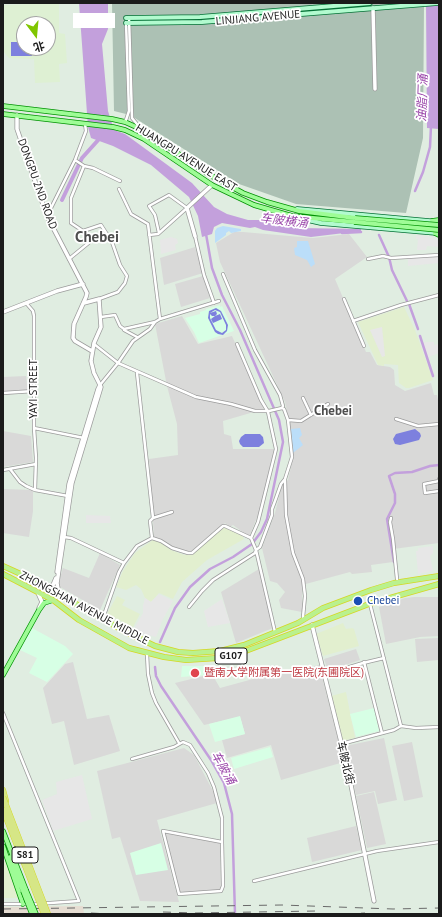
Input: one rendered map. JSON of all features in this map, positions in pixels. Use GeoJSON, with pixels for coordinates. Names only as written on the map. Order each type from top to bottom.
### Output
{"type":"FeatureCollection","features":[{"type":"Feature","properties":{"kind":"highway","name":"ZHONGSHAN AVENUE MIDDLE"},"geometry":{"type":"LineString","coordinates":[[3,566],[34,580],[155,646],[188,653],[209,652],[234,648],[304,620],[323,608],[364,592],[394,583],[438,576]]}},
{"type":"Feature","properties":{"kind":"highway"},"geometry":{"type":"LineString","coordinates":[[12,579],[17,577],[18,573]]}},
{"type":"Feature","properties":{"kind":"highway","name":"ZHONGSHAN AVENUE MIDDLE"},"geometry":{"type":"LineString","coordinates":[[3,574],[52,600],[79,620],[133,650],[152,652],[164,657],[199,660],[228,656],[252,649],[369,603],[439,584]]}},
{"type":"Feature","properties":{"kind":"highway"},"geometry":{"type":"LineString","coordinates":[[27,587],[26,583],[28,581],[34,580]]}},
{"type":"Feature","properties":{"kind":"highway"},"geometry":{"type":"LineString","coordinates":[[3,790],[9,812]]}},
{"type":"Feature","properties":{"kind":"highway","name":"S81"},"geometry":{"type":"LineString","coordinates":[[3,797],[48,914]]}},
{"type":"Feature","properties":{"kind":"highway","name":"S81"},"geometry":{"type":"LineString","coordinates":[[3,810],[44,914]]}},
{"type":"Feature","properties":{"kind":"main road","name":"LINJIANG AVENUE"},"geometry":{"type":"LineString","coordinates":[[292,12],[370,3]]}},
{"type":"Feature","properties":{"kind":"main road","name":"LINJIANG AVENUE"},"geometry":{"type":"LineString","coordinates":[[128,20],[148,18],[231,17],[438,3]]}},
{"type":"Feature","properties":{"kind":"main road","name":"LINJIANG AVENUE"},"geometry":{"type":"LineString","coordinates":[[128,20],[148,23],[191,23],[231,17]]}},
{"type":"Feature","properties":{"kind":"main road"},"geometry":{"type":"LineString","coordinates":[[148,18],[146,20],[148,23]]}},
{"type":"Feature","properties":{"kind":"main road","name":"HUANGPU AVENUE EAST"},"geometry":{"type":"LineString","coordinates":[[3,106],[84,115],[121,121],[141,129],[223,183],[253,197],[293,210],[438,233]]}},
{"type":"Feature","properties":{"kind":"main road","name":"HUANGPU AVENUE EAST"},"geometry":{"type":"LineString","coordinates":[[3,114],[85,123],[125,130],[144,139],[212,185],[250,204],[292,216],[439,225]]}},
{"type":"Feature","properties":{"kind":"main road"},"geometry":{"type":"LineString","coordinates":[[220,189],[224,188],[223,183]]}},
{"type":"Feature","properties":{"kind":"main road"},"geometry":{"type":"LineString","coordinates":[[250,204],[249,199],[253,197]]}},
{"type":"Feature","properties":{"kind":"main road"},"geometry":{"type":"LineString","coordinates":[[293,210],[439,221]]}},
{"type":"Feature","properties":{"kind":"main road"},"geometry":{"type":"LineString","coordinates":[[292,216],[321,223],[438,233]]}},
{"type":"Feature","properties":{"kind":"main road"},"geometry":{"type":"LineString","coordinates":[[415,232],[418,226],[417,220]]}},
{"type":"Feature","properties":{"kind":"main road"},"geometry":{"type":"LineString","coordinates":[[428,232],[432,227],[430,221]]}},
{"type":"Feature","properties":{"kind":"main road"},"geometry":{"type":"LineString","coordinates":[[3,675],[39,610],[47,602],[52,600]]}},
{"type":"Feature","properties":{"kind":"main road"},"geometry":{"type":"LineString","coordinates":[[3,831],[32,914]]}},
{"type":"Feature","properties":{"kind":"main road"},"geometry":{"type":"LineString","coordinates":[[3,838],[36,914]]}},
{"type":"Feature","properties":{"kind":"main road"},"geometry":{"type":"LineString","coordinates":[[3,846],[23,904]]}},
{"type":"Feature","properties":{"kind":"street"},"geometry":{"type":"LineString","coordinates":[[374,8],[376,89]]}},
{"type":"Feature","properties":{"kind":"street"},"geometry":{"type":"LineString","coordinates":[[128,20],[130,106],[132,118],[141,129]]}},
{"type":"Feature","properties":{"kind":"street"},"geometry":{"type":"LineString","coordinates":[[121,121],[126,120],[130,106]]}},
{"type":"Feature","properties":{"kind":"street","name":"DONGPU 2ND ROAD"},"geometry":{"type":"LineString","coordinates":[[17,116],[17,129],[47,216],[83,284],[87,295],[75,321],[72,336],[75,341],[92,351]]}},
{"type":"Feature","properties":{"kind":"street"},"geometry":{"type":"LineString","coordinates":[[47,216],[75,160],[86,131],[85,123]]}},
{"type":"Feature","properties":{"kind":"street"},"geometry":{"type":"LineString","coordinates":[[75,160],[84,166],[93,168],[120,181]]}},
{"type":"Feature","properties":{"kind":"street"},"geometry":{"type":"LineString","coordinates":[[69,259],[91,241],[83,231],[71,223],[70,198],[84,166]]}},
{"type":"Feature","properties":{"kind":"street"},"geometry":{"type":"LineString","coordinates":[[149,235],[159,232],[212,185]]}},
{"type":"Feature","properties":{"kind":"street"},"geometry":{"type":"LineString","coordinates":[[119,189],[131,214],[148,224],[160,319]]}},
{"type":"Feature","properties":{"kind":"street"},"geometry":{"type":"LineString","coordinates":[[159,232],[155,215],[149,206],[169,195],[187,208],[204,275],[214,303]]}},
{"type":"Feature","properties":{"kind":"street"},"geometry":{"type":"LineString","coordinates":[[83,231],[101,225],[112,242],[120,265],[127,276],[125,283],[118,292],[84,303]]}},
{"type":"Feature","properties":{"kind":"street"},"geometry":{"type":"LineString","coordinates":[[368,259],[383,256],[386,258],[391,258],[439,255]]}},
{"type":"Feature","properties":{"kind":"street"},"geometry":{"type":"LineString","coordinates":[[223,274],[255,350],[280,395],[283,406],[282,408],[284,409],[288,420],[292,457],[285,479],[286,515],[293,553],[302,579],[305,596],[304,620]]}},
{"type":"Feature","properties":{"kind":"street"},"geometry":{"type":"LineString","coordinates":[[3,312],[57,291],[83,284]]}},
{"type":"Feature","properties":{"kind":"street"},"geometry":{"type":"LineString","coordinates":[[353,321],[401,305],[439,295]]}},
{"type":"Feature","properties":{"kind":"street"},"geometry":{"type":"LineString","coordinates":[[99,299],[101,317],[100,329],[94,343],[91,364],[100,385]]}},
{"type":"Feature","properties":{"kind":"street"},"geometry":{"type":"LineString","coordinates":[[344,299],[364,346]]}},
{"type":"Feature","properties":{"kind":"street"},"geometry":{"type":"LineString","coordinates":[[124,330],[155,322],[160,319],[219,301]]}},
{"type":"Feature","properties":{"kind":"street","name":"YAYI STREET"},"geometry":{"type":"LineString","coordinates":[[26,302],[33,311],[34,316],[34,428],[85,438]]}},
{"type":"Feature","properties":{"kind":"street"},"geometry":{"type":"LineString","coordinates":[[101,317],[115,315],[120,326],[137,337]]}},
{"type":"Feature","properties":{"kind":"street"},"geometry":{"type":"LineString","coordinates":[[59,594],[57,585],[69,496],[97,391],[137,337],[150,329],[155,322]]}},
{"type":"Feature","properties":{"kind":"street"},"geometry":{"type":"LineString","coordinates":[[94,343],[118,363],[196,397],[256,411],[269,411],[282,408]]}},
{"type":"Feature","properties":{"kind":"street"},"geometry":{"type":"LineString","coordinates":[[237,344],[261,400],[269,411],[276,449],[258,522],[251,538]]}},
{"type":"Feature","properties":{"kind":"street"},"geometry":{"type":"LineString","coordinates":[[137,372],[152,518],[150,521],[152,538]]}},
{"type":"Feature","properties":{"kind":"street"},"geometry":{"type":"LineString","coordinates":[[3,393],[34,391]]}},
{"type":"Feature","properties":{"kind":"street"},"geometry":{"type":"LineString","coordinates":[[303,398],[311,415]]}},
{"type":"Feature","properties":{"kind":"street"},"geometry":{"type":"LineString","coordinates":[[288,420],[301,421],[328,404]]}},
{"type":"Feature","properties":{"kind":"street"},"geometry":{"type":"LineString","coordinates":[[396,419],[418,426],[439,424]]}},
{"type":"Feature","properties":{"kind":"street"},"geometry":{"type":"LineString","coordinates":[[34,428],[36,464],[35,490]]}},
{"type":"Feature","properties":{"kind":"street"},"geometry":{"type":"LineString","coordinates":[[3,470],[36,464]]}},
{"type":"Feature","properties":{"kind":"street"},"geometry":{"type":"LineString","coordinates":[[10,469],[20,482],[26,486],[35,490],[69,496]]}},
{"type":"Feature","properties":{"kind":"street"},"geometry":{"type":"LineString","coordinates":[[189,607],[213,580],[255,553],[260,547],[272,515],[273,505],[281,484],[285,479]]}},
{"type":"Feature","properties":{"kind":"street"},"geometry":{"type":"LineString","coordinates":[[439,479],[439,481],[424,484],[425,493],[439,491]]}},
{"type":"Feature","properties":{"kind":"street"},"geometry":{"type":"LineString","coordinates":[[48,588],[52,586],[55,580],[64,537],[69,496]]}},
{"type":"Feature","properties":{"kind":"street"},"geometry":{"type":"LineString","coordinates":[[152,518],[172,512]]}},
{"type":"Feature","properties":{"kind":"street"},"geometry":{"type":"LineString","coordinates":[[391,518],[390,522],[397,579]]}},
{"type":"Feature","properties":{"kind":"street"},"geometry":{"type":"LineString","coordinates":[[103,618],[124,563],[137,546],[152,538],[161,541],[172,548],[192,553],[223,526],[232,528],[251,538],[256,550],[275,632]]}},
{"type":"Feature","properties":{"kind":"street"},"geometry":{"type":"LineString","coordinates":[[64,537],[71,538],[124,563]]}},
{"type":"Feature","properties":{"kind":"street"},"geometry":{"type":"LineString","coordinates":[[38,592],[42,602],[39,610]]}},
{"type":"Feature","properties":{"kind":"street"},"geometry":{"type":"LineString","coordinates":[[369,603],[401,726]]}},
{"type":"Feature","properties":{"kind":"street","name":"车陂北街"},"geometry":{"type":"LineString","coordinates":[[312,625],[341,744],[374,902]]}},
{"type":"Feature","properties":{"kind":"street"},"geometry":{"type":"LineString","coordinates":[[133,650],[164,657]]}},
{"type":"Feature","properties":{"kind":"street"},"geometry":{"type":"LineString","coordinates":[[147,654],[148,674],[152,693],[156,703],[179,743]]}},
{"type":"Feature","properties":{"kind":"street"},"geometry":{"type":"LineString","coordinates":[[323,675],[364,662],[384,658]]}},
{"type":"Feature","properties":{"kind":"street"},"geometry":{"type":"LineString","coordinates":[[364,662],[382,733]]}},
{"type":"Feature","properties":{"kind":"street"},"geometry":{"type":"LineString","coordinates":[[3,713],[79,901],[3,904]]}},
{"type":"Feature","properties":{"kind":"street"},"geometry":{"type":"LineString","coordinates":[[341,744],[394,730],[401,726],[416,728],[439,727]]}},
{"type":"Feature","properties":{"kind":"street"},"geometry":{"type":"LineString","coordinates":[[132,759],[174,747],[179,743],[185,742],[190,745],[208,773],[214,787],[222,818],[223,886],[221,892],[179,894],[163,831],[222,842]]}},
{"type":"Feature","properties":{"kind":"street"},"geometry":{"type":"LineString","coordinates":[[254,881],[365,854],[439,842]]}},
{"type":"Feature","properties":{"kind":"shaded area"},"geometry":{"type":"Polygon","coordinates":[[[59,3],[59,33],[65,34],[67,63],[59,64],[60,82],[35,83],[34,59],[9,58],[3,51],[3,5],[59,3]]]}},
{"type":"Feature","properties":{"kind":"shaded area"},"geometry":{"type":"Polygon","coordinates":[[[79,3],[108,3],[108,29],[102,44],[108,111],[114,130],[125,134],[192,183],[214,207],[227,214],[248,220],[261,220],[299,228],[361,229],[361,231],[311,237],[222,223],[214,227],[212,234],[202,237],[198,216],[189,197],[151,165],[113,146],[91,138],[88,127],[79,3]]]}},
{"type":"Feature","properties":{"kind":"shaded area"},"geometry":{"type":"Polygon","coordinates":[[[112,3],[424,3],[423,138],[406,213],[296,204],[239,184],[130,115],[114,111],[112,3]]]}},
{"type":"Feature","properties":{"kind":"shaded area"},"geometry":{"type":"Polygon","coordinates":[[[426,3],[439,3],[439,129],[427,128],[426,3]]]}},
{"type":"Feature","properties":{"kind":"shaded area"},"geometry":{"type":"Polygon","coordinates":[[[11,42],[16,42],[16,56],[11,56],[11,42]]]}},
{"type":"Feature","properties":{"kind":"shaded area"},"geometry":{"type":"Polygon","coordinates":[[[223,226],[241,229],[241,231],[231,233],[229,231],[215,243],[215,231],[217,228],[223,226]]]}},
{"type":"Feature","properties":{"kind":"shaded area"},"geometry":{"type":"Polygon","coordinates":[[[234,232],[313,238],[349,234],[367,257],[335,279],[366,352],[370,352],[377,365],[390,367],[394,370],[395,385],[405,391],[431,383],[434,395],[437,395],[439,405],[439,543],[393,549],[393,562],[371,565],[372,572],[352,574],[350,572],[302,585],[302,612],[281,608],[279,600],[285,592],[277,583],[270,581],[262,548],[275,513],[282,485],[288,480],[293,458],[285,402],[220,262],[216,243],[234,232]]]}},
{"type":"Feature","properties":{"kind":"shaded area"},"geometry":{"type":"Polygon","coordinates":[[[416,235],[432,237],[439,241],[438,247],[427,246],[426,250],[417,250],[418,239],[416,239],[416,235]]]}},
{"type":"Feature","properties":{"kind":"shaded area"},"geometry":{"type":"Polygon","coordinates":[[[171,237],[177,239],[178,243],[175,245],[176,250],[161,254],[160,240],[171,237]]]}},
{"type":"Feature","properties":{"kind":"shaded area"},"geometry":{"type":"Polygon","coordinates":[[[297,241],[308,241],[315,264],[311,267],[307,260],[295,255],[294,248],[297,247],[297,241]]]}},
{"type":"Feature","properties":{"kind":"shaded area"},"geometry":{"type":"Polygon","coordinates":[[[195,247],[203,273],[164,285],[160,258],[195,247]]]}},
{"type":"Feature","properties":{"kind":"shaded area"},"geometry":{"type":"Polygon","coordinates":[[[439,256],[439,263],[408,266],[408,257],[439,256]]]}},
{"type":"Feature","properties":{"kind":"shaded area"},"geometry":{"type":"Polygon","coordinates":[[[203,276],[210,298],[181,307],[175,284],[203,276]]]}},
{"type":"Feature","properties":{"kind":"shaded area"},"geometry":{"type":"Polygon","coordinates":[[[220,305],[220,307],[222,306],[234,331],[199,343],[185,318],[200,314],[200,312],[206,309],[220,305]]]}},
{"type":"Feature","properties":{"kind":"shaded area"},"geometry":{"type":"Polygon","coordinates":[[[404,307],[415,330],[433,380],[409,388],[406,388],[399,383],[398,365],[378,365],[358,322],[404,307]]]}},
{"type":"Feature","properties":{"kind":"shaded area"},"geometry":{"type":"Polygon","coordinates":[[[216,308],[221,311],[228,325],[227,331],[223,335],[215,332],[208,318],[209,311],[216,308]],[[215,310],[210,313],[216,311],[217,314],[212,316],[210,314],[210,318],[216,330],[222,333],[226,330],[226,325],[220,312],[215,310]]]}},
{"type":"Feature","properties":{"kind":"shaded area"},"geometry":{"type":"Polygon","coordinates":[[[220,314],[222,319],[213,323],[211,319],[220,314]]]}},
{"type":"Feature","properties":{"kind":"shaded area"},"geometry":{"type":"Polygon","coordinates":[[[182,316],[198,344],[232,336],[264,409],[223,421],[224,434],[231,436],[233,449],[274,449],[260,510],[249,537],[233,525],[230,527],[225,523],[192,551],[188,552],[174,548],[154,537],[149,459],[178,455],[177,424],[167,386],[155,324],[182,316]]]}},
{"type":"Feature","properties":{"kind":"shaded area"},"geometry":{"type":"Polygon","coordinates":[[[382,327],[385,356],[382,357],[370,330],[382,327]]]}},
{"type":"Feature","properties":{"kind":"shaded area"},"geometry":{"type":"Polygon","coordinates":[[[434,342],[434,345],[439,344],[439,353],[428,357],[423,343],[434,342]]]}},
{"type":"Feature","properties":{"kind":"shaded area"},"geometry":{"type":"Polygon","coordinates":[[[26,376],[28,393],[3,395],[3,377],[26,376]]]}},
{"type":"Feature","properties":{"kind":"shaded area"},"geometry":{"type":"Polygon","coordinates":[[[300,428],[302,435],[299,438],[303,445],[293,453],[291,429],[300,428]]]}},
{"type":"Feature","properties":{"kind":"shaded area"},"geometry":{"type":"Polygon","coordinates":[[[415,429],[420,433],[421,436],[419,440],[400,445],[395,444],[393,439],[396,434],[415,429]]]}},
{"type":"Feature","properties":{"kind":"shaded area"},"geometry":{"type":"Polygon","coordinates":[[[3,431],[31,436],[33,462],[3,467],[3,431]]]}},
{"type":"Feature","properties":{"kind":"shaded area"},"geometry":{"type":"Polygon","coordinates":[[[245,434],[260,434],[263,437],[264,443],[259,447],[243,447],[239,441],[245,434]]]}},
{"type":"Feature","properties":{"kind":"shaded area"},"geometry":{"type":"Polygon","coordinates":[[[3,489],[33,490],[33,511],[29,537],[3,533],[3,489]]]}},
{"type":"Feature","properties":{"kind":"shaded area"},"geometry":{"type":"Polygon","coordinates":[[[86,515],[110,516],[111,523],[86,523],[86,515]]]}},
{"type":"Feature","properties":{"kind":"shaded area"},"geometry":{"type":"Polygon","coordinates":[[[222,527],[242,534],[244,539],[207,560],[182,582],[173,599],[159,593],[151,602],[145,598],[141,589],[136,585],[126,590],[116,587],[123,571],[135,553],[154,539],[158,540],[171,550],[184,555],[192,553],[222,527]]]}},
{"type":"Feature","properties":{"kind":"shaded area"},"geometry":{"type":"Polygon","coordinates":[[[433,546],[433,553],[430,556],[433,571],[418,574],[416,551],[418,551],[418,548],[433,546]]]}},
{"type":"Feature","properties":{"kind":"shaded area"},"geometry":{"type":"Polygon","coordinates":[[[100,553],[120,565],[100,610],[60,587],[59,581],[63,568],[89,578],[100,553]]]}},
{"type":"Feature","properties":{"kind":"shaded area"},"geometry":{"type":"Polygon","coordinates":[[[259,569],[273,628],[236,643],[221,592],[259,569]]]}},
{"type":"Feature","properties":{"kind":"shaded area"},"geometry":{"type":"Polygon","coordinates":[[[159,594],[173,601],[163,619],[156,637],[139,633],[135,627],[143,613],[145,598],[151,602],[159,594]]]}},
{"type":"Feature","properties":{"kind":"shaded area"},"geometry":{"type":"Polygon","coordinates":[[[117,596],[125,600],[122,605],[140,614],[133,627],[107,614],[117,596]]]}},
{"type":"Feature","properties":{"kind":"shaded area"},"geometry":{"type":"Polygon","coordinates":[[[439,597],[439,636],[420,637],[386,644],[379,607],[405,598],[439,597]]]}},
{"type":"Feature","properties":{"kind":"shaded area"},"geometry":{"type":"Polygon","coordinates":[[[222,599],[230,623],[208,627],[204,611],[222,599]]]}},
{"type":"Feature","properties":{"kind":"shaded area"},"geometry":{"type":"Polygon","coordinates":[[[343,623],[346,629],[354,629],[359,646],[323,656],[316,634],[343,623]]]}},
{"type":"Feature","properties":{"kind":"shaded area"},"geometry":{"type":"Polygon","coordinates":[[[32,628],[65,646],[73,654],[47,682],[29,673],[37,658],[20,650],[32,628]]]}},
{"type":"Feature","properties":{"kind":"shaded area"},"geometry":{"type":"Polygon","coordinates":[[[439,638],[439,660],[417,662],[415,639],[439,638]]]}},
{"type":"Feature","properties":{"kind":"shaded area"},"geometry":{"type":"Polygon","coordinates":[[[356,649],[360,660],[328,671],[324,659],[356,649]]]}},
{"type":"Feature","properties":{"kind":"shaded area"},"geometry":{"type":"Polygon","coordinates":[[[73,662],[87,719],[109,715],[120,751],[74,765],[64,721],[52,724],[43,688],[65,664],[73,662]]]}},
{"type":"Feature","properties":{"kind":"shaded area"},"geometry":{"type":"Polygon","coordinates":[[[319,665],[344,762],[281,780],[271,745],[227,758],[222,740],[245,734],[240,717],[204,725],[175,683],[212,674],[220,688],[264,676],[319,665]]]}},
{"type":"Feature","properties":{"kind":"shaded area","name":"暨南大学附属第一医院(东圃院区)"},"geometry":{"type":"Polygon","coordinates":[[[182,666],[206,666],[208,675],[181,677],[182,666]]]}},
{"type":"Feature","properties":{"kind":"shaded area"},"geometry":{"type":"Polygon","coordinates":[[[346,692],[355,738],[342,741],[331,696],[346,692]]]}},
{"type":"Feature","properties":{"kind":"shaded area"},"geometry":{"type":"Polygon","coordinates":[[[374,708],[379,731],[356,737],[350,714],[374,708]]]}},
{"type":"Feature","properties":{"kind":"shaded area"},"geometry":{"type":"Polygon","coordinates":[[[240,716],[245,734],[215,742],[209,724],[240,716]]]}},
{"type":"Feature","properties":{"kind":"shaded area"},"geometry":{"type":"Polygon","coordinates":[[[384,738],[397,800],[378,804],[375,791],[356,795],[345,746],[384,738]]]}},
{"type":"Feature","properties":{"kind":"shaded area"},"geometry":{"type":"Polygon","coordinates":[[[412,742],[423,797],[404,801],[392,746],[412,742]]]}},
{"type":"Feature","properties":{"kind":"shaded area"},"geometry":{"type":"Polygon","coordinates":[[[270,747],[273,757],[234,769],[231,758],[270,747]]]}},
{"type":"Feature","properties":{"kind":"shaded area"},"geometry":{"type":"Polygon","coordinates":[[[184,748],[194,755],[214,793],[217,803],[157,820],[179,902],[140,901],[120,837],[112,839],[97,771],[184,748]]]}},
{"type":"Feature","properties":{"kind":"shaded area"},"geometry":{"type":"Polygon","coordinates":[[[82,775],[92,819],[53,831],[42,800],[57,794],[56,782],[82,775]]]}},
{"type":"Feature","properties":{"kind":"shaded area"},"geometry":{"type":"Polygon","coordinates":[[[374,792],[386,844],[367,848],[356,796],[374,792]]]}},
{"type":"Feature","properties":{"kind":"shaded area"},"geometry":{"type":"Polygon","coordinates":[[[356,826],[362,850],[312,862],[307,838],[356,826]]]}},
{"type":"Feature","properties":{"kind":"shaded area"},"geometry":{"type":"Polygon","coordinates":[[[165,833],[220,843],[221,890],[180,893],[165,833]]]}},
{"type":"Feature","properties":{"kind":"shaded area"},"geometry":{"type":"Polygon","coordinates":[[[161,843],[168,870],[136,875],[130,853],[161,843]]]}},
{"type":"Feature","properties":{"kind":"shaded area"},"geometry":{"type":"Polygon","coordinates":[[[5,861],[19,898],[3,898],[3,862],[5,861]]]}},
{"type":"Feature","properties":{"kind":"shaded area"},"geometry":{"type":"Polygon","coordinates":[[[83,906],[84,914],[3,914],[3,907],[83,906]]]}},
{"type":"Feature","properties":{"kind":"pier"},"geometry":{"type":"Polygon","coordinates":[[[73,13],[115,13],[115,28],[73,28],[73,13]]]}},
{"type":"Feature","properties":{"kind":"waterway","name":"油脂厂涌"},"geometry":{"type":"LineString","coordinates":[[415,191],[423,172],[430,147],[431,126]]}},
{"type":"Feature","properties":{"kind":"waterway"},"geometry":{"type":"LineString","coordinates":[[62,200],[82,158],[100,138]]}},
{"type":"Feature","properties":{"kind":"waterway","name":"车陂横涌"},"geometry":{"type":"LineString","coordinates":[[342,233],[361,232]]}},
{"type":"Feature","properties":{"kind":"waterway"},"geometry":{"type":"LineString","coordinates":[[160,642],[175,608],[190,587],[210,569],[233,557],[252,544],[261,532],[267,519],[283,442],[279,420],[240,330],[222,295],[212,268],[206,234]]}},
{"type":"Feature","properties":{"kind":"waterway","name":"车陂横涌"},"geometry":{"type":"LineString","coordinates":[[379,235],[389,257],[392,270],[407,301]]}},
{"type":"Feature","properties":{"kind":"waterway","name":"车陂横涌"},"geometry":{"type":"LineString","coordinates":[[409,304],[418,329]]}},
{"type":"Feature","properties":{"kind":"waterway","name":"车陂横涌"},"geometry":{"type":"LineString","coordinates":[[420,336],[433,376]]}},
{"type":"Feature","properties":{"kind":"waterway","name":"车陂横涌"},"geometry":{"type":"LineString","coordinates":[[394,562],[387,519],[395,503],[395,494],[389,476],[395,473],[412,472],[430,466],[439,465]]}},
{"type":"Feature","properties":{"kind":"waterway","name":"车陂涌"},"geometry":{"type":"LineString","coordinates":[[155,667],[156,676],[161,686],[211,760],[224,783],[232,814],[235,914]]}},
{"type":"Feature","properties":{"kind":"railway"},"geometry":{"type":"LineString","coordinates":[[3,909],[282,905],[393,909],[439,908]]}},
{"type":"Feature","properties":{"kind":"railway"},"geometry":{"type":"LineString","coordinates":[[163,912],[195,913],[317,911]]}},
{"type":"Feature","properties":{"kind":"railway"},"geometry":{"type":"LineString","coordinates":[[91,913],[109,914]]}},
{"type":"Feature","properties":{"kind":"railway"},"geometry":{"type":"LineString","coordinates":[[345,914],[365,913]]}},
{"type":"Feature","properties":{"kind":"place","name":"Chebei"},"geometry":{"type":"Point","coordinates":[358,601]}},
{"type":"Feature","properties":{"kind":"place","name":"暨南大学附属第一医院(东圃院区)"},"geometry":{"type":"Point","coordinates":[195,673]}},
{"type":"Feature","properties":{"kind":"district","name":"Chebei"},"geometry":{"type":"Point","coordinates":[97,238]}},
{"type":"Feature","properties":{"kind":"district","name":"Chebei"},"geometry":{"type":"Point","coordinates":[333,411]}}]}
